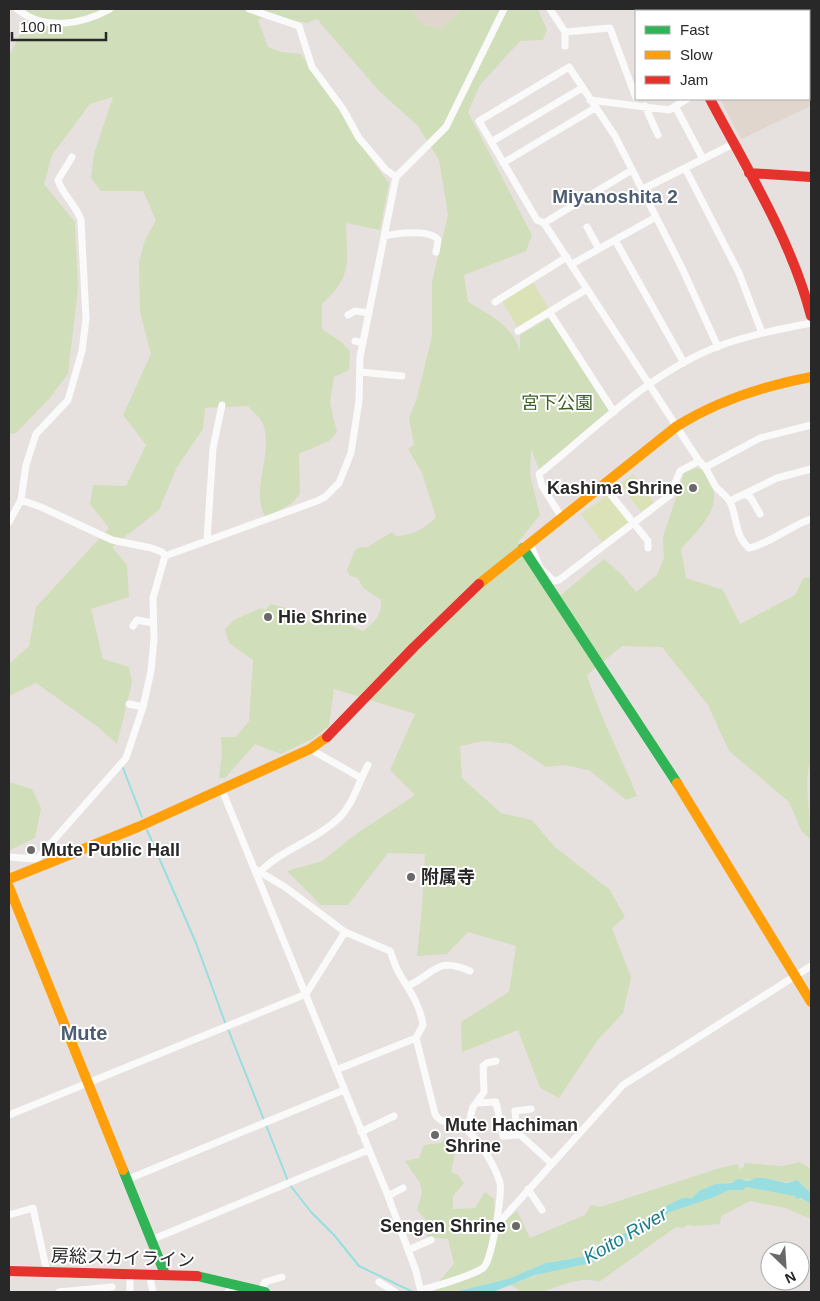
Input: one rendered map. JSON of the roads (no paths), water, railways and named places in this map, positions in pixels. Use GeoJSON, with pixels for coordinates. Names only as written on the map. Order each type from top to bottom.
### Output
{"type":"FeatureCollection","features":[{"type":"Feature","properties":{"kind":"street"},"geometry":{"type":"LineString","coordinates":[[17,9],[27,16],[48,23],[83,21],[110,9]]}},
{"type":"Feature","properties":{"kind":"street"},"geometry":{"type":"LineString","coordinates":[[249,9],[299,26],[307,50],[308,60],[343,109],[359,138],[386,170],[396,177]]}},
{"type":"Feature","properties":{"kind":"street"},"geometry":{"type":"LineString","coordinates":[[165,556],[317,501],[331,491],[343,475],[351,453],[359,401],[363,344],[396,177],[446,127],[504,9]]}},
{"type":"Feature","properties":{"kind":"street"},"geometry":{"type":"LineString","coordinates":[[550,9],[565,32],[565,46]]}},
{"type":"Feature","properties":{"kind":"street"},"geometry":{"type":"LineString","coordinates":[[565,32],[610,28],[635,92]]}},
{"type":"Feature","properties":{"kind":"street"},"geometry":{"type":"LineString","coordinates":[[718,346],[615,136],[569,67],[478,121],[537,220],[544,223],[699,461],[706,467],[717,488],[730,501],[736,527],[742,542],[749,548],[811,520]]}},
{"type":"Feature","properties":{"kind":"street"},"geometry":{"type":"LineString","coordinates":[[491,142],[582,88]]}},
{"type":"Feature","properties":{"kind":"street"},"geometry":{"type":"LineString","coordinates":[[590,100],[639,102],[669,110],[685,100]]}},
{"type":"Feature","properties":{"kind":"street"},"geometry":{"type":"LineString","coordinates":[[711,100],[796,266],[811,316]]}},
{"type":"Feature","properties":{"kind":"street"},"geometry":{"type":"LineString","coordinates":[[639,102],[658,135]]}},
{"type":"Feature","properties":{"kind":"street"},"geometry":{"type":"LineString","coordinates":[[676,106],[703,159]]}},
{"type":"Feature","properties":{"kind":"street"},"geometry":{"type":"LineString","coordinates":[[503,163],[595,108]]}},
{"type":"Feature","properties":{"kind":"street"},"geometry":{"type":"LineString","coordinates":[[642,189],[733,144]]}},
{"type":"Feature","properties":{"kind":"street"},"geometry":{"type":"LineString","coordinates":[[9,522],[21,500],[26,465],[36,434],[68,400],[82,351],[86,319],[81,220],[76,206],[58,180],[72,157]]}},
{"type":"Feature","properties":{"kind":"street"},"geometry":{"type":"LineString","coordinates":[[685,168],[740,273],[762,333]]}},
{"type":"Feature","properties":{"kind":"street"},"geometry":{"type":"LineString","coordinates":[[544,223],[632,170]]}},
{"type":"Feature","properties":{"kind":"street"},"geometry":{"type":"LineString","coordinates":[[749,173],[811,177]]}},
{"type":"Feature","properties":{"kind":"street"},"geometry":{"type":"LineString","coordinates":[[572,264],[656,217]]}},
{"type":"Feature","properties":{"kind":"street"},"geometry":{"type":"LineString","coordinates":[[587,227],[599,249]]}},
{"type":"Feature","properties":{"kind":"street"},"geometry":{"type":"LineString","coordinates":[[385,236],[403,233],[434,236],[438,240],[436,252]]}},
{"type":"Feature","properties":{"kind":"street"},"geometry":{"type":"LineString","coordinates":[[615,240],[684,363]]}},
{"type":"Feature","properties":{"kind":"street"},"geometry":{"type":"LineString","coordinates":[[495,302],[567,257]]}},
{"type":"Feature","properties":{"kind":"street"},"geometry":{"type":"LineString","coordinates":[[518,331],[587,289]]}},
{"type":"Feature","properties":{"kind":"street"},"geometry":{"type":"LineString","coordinates":[[348,315],[355,310],[369,313]]}},
{"type":"Feature","properties":{"kind":"street"},"geometry":{"type":"LineString","coordinates":[[550,313],[614,412]]}},
{"type":"Feature","properties":{"kind":"street"},"geometry":{"type":"LineString","coordinates":[[562,518],[542,486],[538,474],[614,412],[650,384],[684,363],[718,346],[762,333],[811,324]]}},
{"type":"Feature","properties":{"kind":"street"},"geometry":{"type":"LineString","coordinates":[[355,340],[363,344]]}},
{"type":"Feature","properties":{"kind":"street"},"geometry":{"type":"LineString","coordinates":[[360,372],[402,376]]}},
{"type":"Feature","properties":{"kind":"street"},"geometry":{"type":"LineString","coordinates":[[9,879],[138,827],[310,749],[332,733],[465,595],[677,426],[708,408],[747,391],[811,377]]}},
{"type":"Feature","properties":{"kind":"street"},"geometry":{"type":"LineString","coordinates":[[207,540],[213,448],[222,405]]}},
{"type":"Feature","properties":{"kind":"street"},"geometry":{"type":"LineString","coordinates":[[706,467],[760,438],[811,425]]}},
{"type":"Feature","properties":{"kind":"street"},"geometry":{"type":"LineString","coordinates":[[526,545],[540,568],[557,581],[670,495],[682,469],[699,461]]}},
{"type":"Feature","properties":{"kind":"street"},"geometry":{"type":"LineString","coordinates":[[730,501],[777,478],[811,469]]}},
{"type":"Feature","properties":{"kind":"street"},"geometry":{"type":"LineString","coordinates":[[603,485],[648,541],[648,548]]}},
{"type":"Feature","properties":{"kind":"street"},"geometry":{"type":"LineString","coordinates":[[745,494],[752,498],[760,514]]}},
{"type":"Feature","properties":{"kind":"street"},"geometry":{"type":"LineString","coordinates":[[21,500],[41,507],[112,540],[151,548],[162,552],[165,556]]}},
{"type":"Feature","properties":{"kind":"street"},"geometry":{"type":"LineString","coordinates":[[526,545],[683,792],[811,1002]]}},
{"type":"Feature","properties":{"kind":"street"},"geometry":{"type":"LineString","coordinates":[[9,856],[38,858],[126,758],[143,707],[150,671],[154,639],[153,598],[165,556]]}},
{"type":"Feature","properties":{"kind":"street"},"geometry":{"type":"LineString","coordinates":[[134,626],[137,620],[153,623]]}},
{"type":"Feature","properties":{"kind":"street"},"geometry":{"type":"LineString","coordinates":[[129,704],[143,707]]}},
{"type":"Feature","properties":{"kind":"street"},"geometry":{"type":"LineString","coordinates":[[310,749],[361,778]]}},
{"type":"Feature","properties":{"kind":"street"},"geometry":{"type":"LineString","coordinates":[[257,871],[276,857],[300,846],[338,819],[352,802],[368,765]]}},
{"type":"Feature","properties":{"kind":"street"},"geometry":{"type":"LineString","coordinates":[[222,790],[257,871],[388,1196],[421,1292],[484,1268],[491,1254],[500,1186],[488,1158],[467,1129],[436,1117],[416,1038]]}},
{"type":"Feature","properties":{"kind":"street"},"geometry":{"type":"LineString","coordinates":[[257,871],[285,886],[344,932],[390,951],[422,1019],[423,1025],[416,1038],[336,1070]]}},
{"type":"Feature","properties":{"kind":"street"},"geometry":{"type":"LineString","coordinates":[[9,887],[165,1274]]}},
{"type":"Feature","properties":{"kind":"street"},"geometry":{"type":"LineString","coordinates":[[9,1115],[306,994],[344,932]]}},
{"type":"Feature","properties":{"kind":"street"},"geometry":{"type":"LineString","coordinates":[[408,986],[424,979],[442,965],[456,965],[470,971]]}},
{"type":"Feature","properties":{"kind":"street"},"geometry":{"type":"LineString","coordinates":[[496,1226],[623,1085],[811,966]]}},
{"type":"Feature","properties":{"kind":"street"},"geometry":{"type":"LineString","coordinates":[[467,1129],[471,1113],[484,1092],[483,1066],[496,1061]]}},
{"type":"Feature","properties":{"kind":"street"},"geometry":{"type":"LineString","coordinates":[[126,1180],[344,1090]]}},
{"type":"Feature","properties":{"kind":"street"},"geometry":{"type":"LineString","coordinates":[[477,1103],[496,1102],[503,1136],[518,1135]]}},
{"type":"Feature","properties":{"kind":"street"},"geometry":{"type":"LineString","coordinates":[[531,1109],[515,1112],[518,1135],[551,1163]]}},
{"type":"Feature","properties":{"kind":"street"},"geometry":{"type":"LineString","coordinates":[[361,1132],[394,1116]]}},
{"type":"Feature","properties":{"kind":"street"},"geometry":{"type":"LineString","coordinates":[[151,1240],[368,1150]]}},
{"type":"Feature","properties":{"kind":"street"},"geometry":{"type":"LineString","coordinates":[[388,1196],[403,1188]]}},
{"type":"Feature","properties":{"kind":"street"},"geometry":{"type":"LineString","coordinates":[[528,1189],[542,1210]]}},
{"type":"Feature","properties":{"kind":"street"},"geometry":{"type":"LineString","coordinates":[[9,1215],[33,1208],[47,1272]]}},
{"type":"Feature","properties":{"kind":"street"},"geometry":{"type":"LineString","coordinates":[[408,1250],[431,1240]]}},
{"type":"Feature","properties":{"kind":"street","name":"房総スカイライン"},"geometry":{"type":"LineString","coordinates":[[9,1272],[148,1273],[205,1277],[232,1288],[263,1292]]}},
{"type":"Feature","properties":{"kind":"street"},"geometry":{"type":"LineString","coordinates":[[130,1273],[130,1292]]}},
{"type":"Feature","properties":{"kind":"street"},"geometry":{"type":"LineString","coordinates":[[148,1273],[153,1292]]}},
{"type":"Feature","properties":{"kind":"street"},"geometry":{"type":"LineString","coordinates":[[263,1292],[265,1282],[282,1277]]}},
{"type":"Feature","properties":{"kind":"street"},"geometry":{"type":"LineString","coordinates":[[379,1282],[395,1292]]}},
{"type":"Feature","properties":{"kind":"street"},"geometry":{"type":"LineString","coordinates":[[59,1292],[112,1287]]}},
{"type":"Feature","properties":{"kind":"water","name":"Koito River"},"geometry":{"type":"Polygon","coordinates":[[[756,1178],[787,1183],[797,1180],[811,1193],[811,1204],[801,1198],[797,1199],[795,1196],[746,1187],[743,1190],[730,1190],[670,1212],[590,1263],[535,1275],[493,1292],[454,1292],[508,1279],[546,1263],[582,1257],[614,1241],[660,1209],[682,1198],[692,1198],[699,1191],[716,1184],[731,1183],[738,1179],[748,1181],[756,1178]]]}},
{"type":"Feature","properties":{"kind":"waterway"},"geometry":{"type":"LineString","coordinates":[[123,768],[142,817]]}},
{"type":"Feature","properties":{"kind":"waterway"},"geometry":{"type":"LineString","coordinates":[[147,830],[196,943],[226,1025]]}},
{"type":"Feature","properties":{"kind":"waterway"},"geometry":{"type":"LineString","coordinates":[[228,1029],[264,1120]]}},
{"type":"Feature","properties":{"kind":"waterway"},"geometry":{"type":"LineString","coordinates":[[266,1125],[288,1181]]}},
{"type":"Feature","properties":{"kind":"waterway"},"geometry":{"type":"LineString","coordinates":[[290,1185],[311,1212],[334,1235],[359,1266],[413,1292]]}},
{"type":"Feature","properties":{"kind":"place","name":"Kashima Shrine"},"geometry":{"type":"Point","coordinates":[693,488]}},
{"type":"Feature","properties":{"kind":"place","name":"Hie Shrine"},"geometry":{"type":"Point","coordinates":[268,617]}},
{"type":"Feature","properties":{"kind":"place","name":"Mute Public Hall"},"geometry":{"type":"Point","coordinates":[31,850]}},
{"type":"Feature","properties":{"kind":"place","name":"附属寺"},"geometry":{"type":"Point","coordinates":[411,877]}},
{"type":"Feature","properties":{"kind":"place","name":"Mute Hachiman Shrine"},"geometry":{"type":"Point","coordinates":[435,1135]}},
{"type":"Feature","properties":{"kind":"place","name":"Sengen Shrine"},"geometry":{"type":"Point","coordinates":[516,1226]}},
{"type":"Feature","properties":{"kind":"district","name":"Miyanoshita 2"},"geometry":{"type":"Point","coordinates":[615,196]}},
{"type":"Feature","properties":{"kind":"district","name":"Mute"},"geometry":{"type":"Point","coordinates":[84,1033]}},
{"type":"Feature","properties":{"kind":"park label","name":"宮下公園"},"geometry":{"type":"Point","coordinates":[557,403]}}]}
